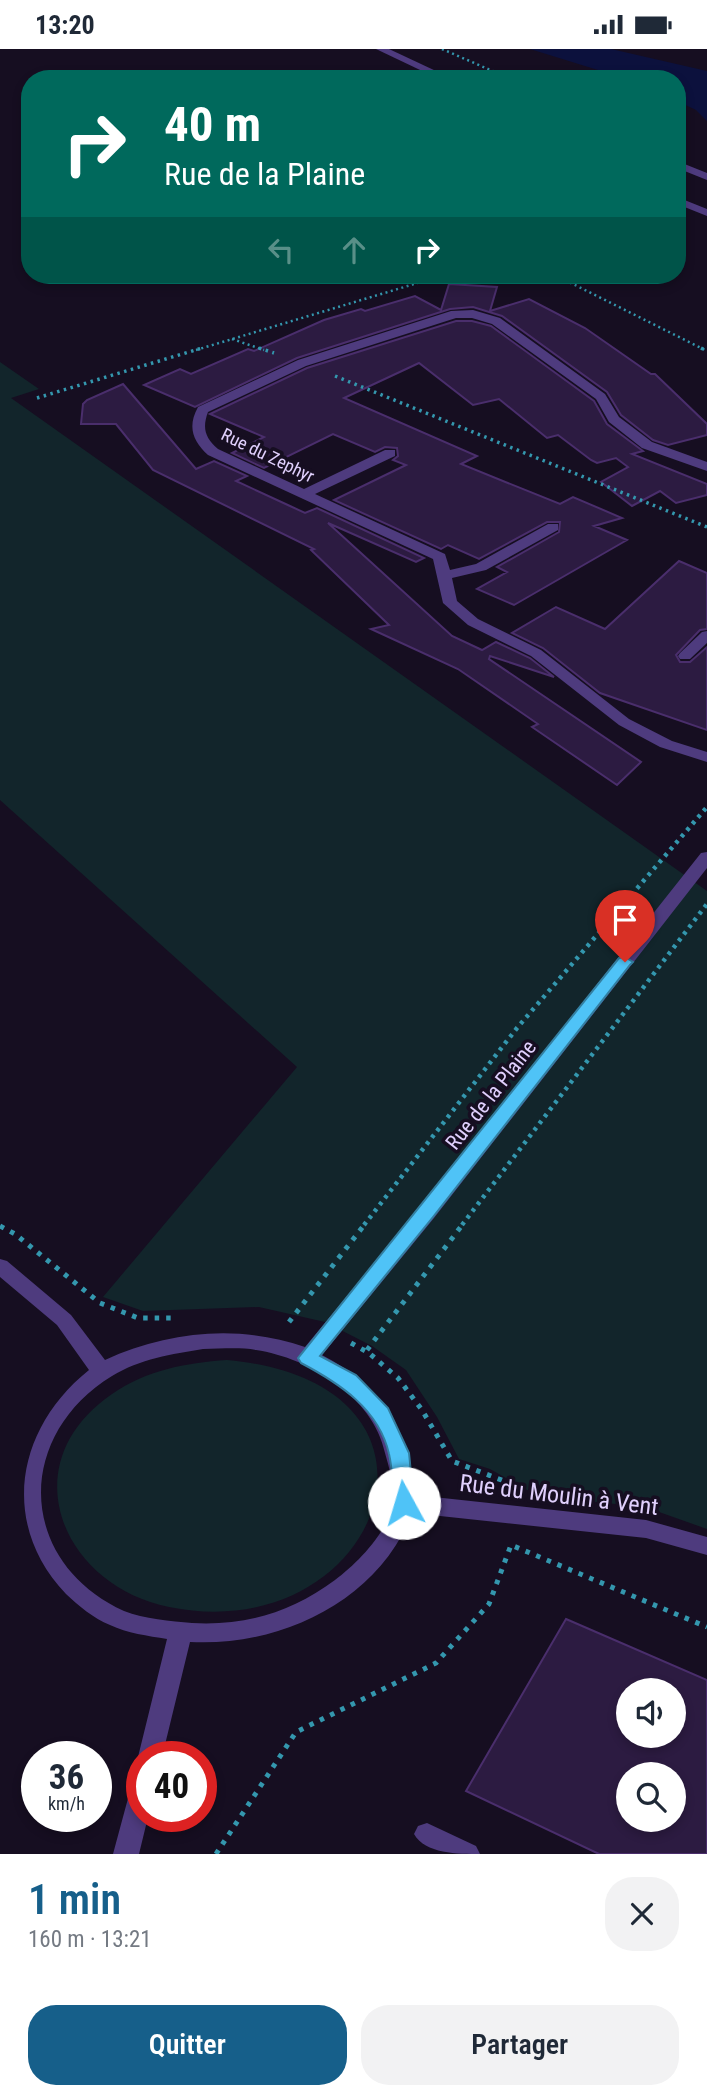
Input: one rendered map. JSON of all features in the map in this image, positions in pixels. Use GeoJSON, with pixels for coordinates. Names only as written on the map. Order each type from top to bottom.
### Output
{"type":"FeatureCollection","features":[{"type":"Feature","properties":{"kind":"street"},"geometry":{"type":"LineString","coordinates":[[381,49],[428,70]]}},
{"type":"Feature","properties":{"kind":"street"},"geometry":{"type":"LineString","coordinates":[[686,168],[707,177]]}},
{"type":"Feature","properties":{"kind":"street"},"geometry":{"type":"LineString","coordinates":[[686,204],[707,213]]}},
{"type":"Feature","properties":{"kind":"street","name":"Rue du Zephyr"},"geometry":{"type":"LineString","coordinates":[[707,467],[647,445],[614,419],[601,397],[496,321],[473,314],[455,314],[302,363],[202,410],[196,430],[200,441],[213,453],[440,557],[450,603],[473,622],[536,653],[624,722],[666,744],[707,757]]}},
{"type":"Feature","properties":{"kind":"street"},"geometry":{"type":"LineString","coordinates":[[304,494],[390,453]]}},
{"type":"Feature","properties":{"kind":"street"},"geometry":{"type":"LineString","coordinates":[[444,576],[481,567],[553,527]]}},
{"type":"Feature","properties":{"kind":"street"},"geometry":{"type":"LineString","coordinates":[[685,656],[707,635]]}},
{"type":"Feature","properties":{"kind":"street","name":"Rue de la Plaine"},"geometry":{"type":"LineString","coordinates":[[308,1358],[435,1202],[707,857]]}},
{"type":"Feature","properties":{"kind":"street"},"geometry":{"type":"LineString","coordinates":[[0,1266],[64,1319],[102,1372]]}},
{"type":"Feature","properties":{"kind":"street"},"geometry":{"type":"LineString","coordinates":[[203,1341],[257,1342],[308,1358],[349,1380],[381,1413],[399,1453],[404,1503],[386,1542],[352,1583],[302,1615],[243,1633],[180,1634],[119,1619],[69,1588],[36,1546],[24,1498],[33,1450],[60,1407],[102,1372],[150,1351],[203,1341]]}},
{"type":"Feature","properties":{"kind":"street","name":"Rue du Moulin à Vent"},"geometry":{"type":"LineString","coordinates":[[404,1503],[646,1529],[707,1546]]}},
{"type":"Feature","properties":{"kind":"street"},"geometry":{"type":"LineString","coordinates":[[154,1741],[180,1634]]}},
{"type":"Feature","properties":{"kind":"street"},"geometry":{"type":"LineString","coordinates":[[126,1854],[132,1832]]}},
{"type":"Feature","properties":{"kind":"street"},"geometry":{"type":"LineString","coordinates":[[427,1834],[467,1854]]}},
{"type":"Feature","properties":{"kind":"path"},"geometry":{"type":"LineString","coordinates":[[442,49],[490,70]]}},
{"type":"Feature","properties":{"kind":"path"},"geometry":{"type":"LineString","coordinates":[[37,398],[414,284]]}},
{"type":"Feature","properties":{"kind":"path"},"geometry":{"type":"LineString","coordinates":[[573,284],[707,351]]}},
{"type":"Feature","properties":{"kind":"path"},"geometry":{"type":"LineString","coordinates":[[232,339],[302,363],[707,527]]}},
{"type":"Feature","properties":{"kind":"path"},"geometry":{"type":"LineString","coordinates":[[289,1322],[517,1028],[707,807]]}},
{"type":"Feature","properties":{"kind":"path"},"geometry":{"type":"LineString","coordinates":[[367,1350],[707,904]]}},
{"type":"Feature","properties":{"kind":"path"},"geometry":{"type":"LineString","coordinates":[[216,1854],[296,1733],[436,1663],[489,1604],[511,1545],[707,1627]]}},
{"type":"Feature","properties":{"kind":"shaded area"},"geometry":{"type":"Polygon","coordinates":[[[530,49],[611,49],[707,71],[707,121],[696,110],[686,105],[686,70],[598,70],[530,49]]]}},
{"type":"Feature","properties":{"kind":"shaded area"},"geometry":{"type":"Polygon","coordinates":[[[0,362],[39,389],[11,398],[707,891],[707,1529],[645,1507],[538,1496],[490,1469],[459,1459],[437,1417],[406,1370],[372,1346],[325,1322],[259,1307],[143,1311],[103,1297],[297,1067],[0,800],[0,362]]]}},
{"type":"Feature","properties":{"kind":"shaded area"},"geometry":{"type":"Polygon","coordinates":[[[227,1360],[306,1379],[355,1414],[376,1460],[373,1508],[347,1554],[303,1590],[243,1610],[169,1607],[131,1594],[100,1574],[77,1548],[62,1518],[57,1486],[63,1453],[81,1422],[125,1386],[167,1369],[227,1360]]]}},
{"type":"Feature","properties":{"kind":"building"},"geometry":{"type":"Polygon","coordinates":[[[449,284],[497,287],[490,311],[529,299],[585,328],[651,374],[655,374],[707,424],[707,435],[668,445],[653,440],[621,415],[607,392],[502,316],[473,307],[450,309],[297,358],[195,407],[144,385],[180,369],[191,374],[248,349],[254,351],[324,320],[361,309],[365,311],[415,296],[441,310],[449,284]]]}},
{"type":"Feature","properties":{"kind":"building"},"geometry":{"type":"Polygon","coordinates":[[[456,321],[472,321],[491,326],[594,401],[607,424],[643,451],[632,454],[707,484],[707,495],[676,503],[660,491],[632,506],[601,482],[628,467],[616,458],[597,463],[558,435],[547,438],[499,399],[473,405],[419,363],[344,398],[477,456],[461,464],[560,504],[573,497],[622,518],[594,526],[627,540],[514,605],[477,589],[507,572],[497,567],[559,532],[560,522],[547,522],[479,559],[448,545],[441,549],[334,500],[406,465],[393,460],[398,456],[397,448],[385,447],[375,452],[333,434],[264,468],[232,453],[264,437],[210,414],[307,368],[456,321]]]}},
{"type":"Feature","properties":{"kind":"building"},"geometry":{"type":"Polygon","coordinates":[[[123,384],[196,469],[214,461],[247,476],[236,481],[305,513],[317,508],[424,558],[416,562],[328,523],[452,636],[482,650],[496,642],[530,658],[554,677],[490,656],[489,659],[641,762],[617,785],[532,727],[538,724],[458,669],[371,629],[389,625],[311,550],[314,549],[153,470],[116,424],[81,424],[83,404],[87,400],[123,384]]]}},
{"type":"Feature","properties":{"kind":"building"},"geometry":{"type":"Polygon","coordinates":[[[679,561],[707,573],[707,629],[700,630],[676,655],[680,662],[690,662],[707,647],[707,730],[600,693],[543,648],[512,633],[556,607],[605,629],[679,561]]]}},
{"type":"Feature","properties":{"kind":"building"},"geometry":{"type":"Polygon","coordinates":[[[566,1619],[707,1680],[707,1854],[599,1854],[466,1791],[566,1619]]]}},
{"type":"Feature","properties":{"kind":"route"},"geometry":{"type":"LineString","coordinates":[[404,1503],[399,1453],[381,1413],[349,1380],[308,1358],[427,1213],[625,962]]}}]}
